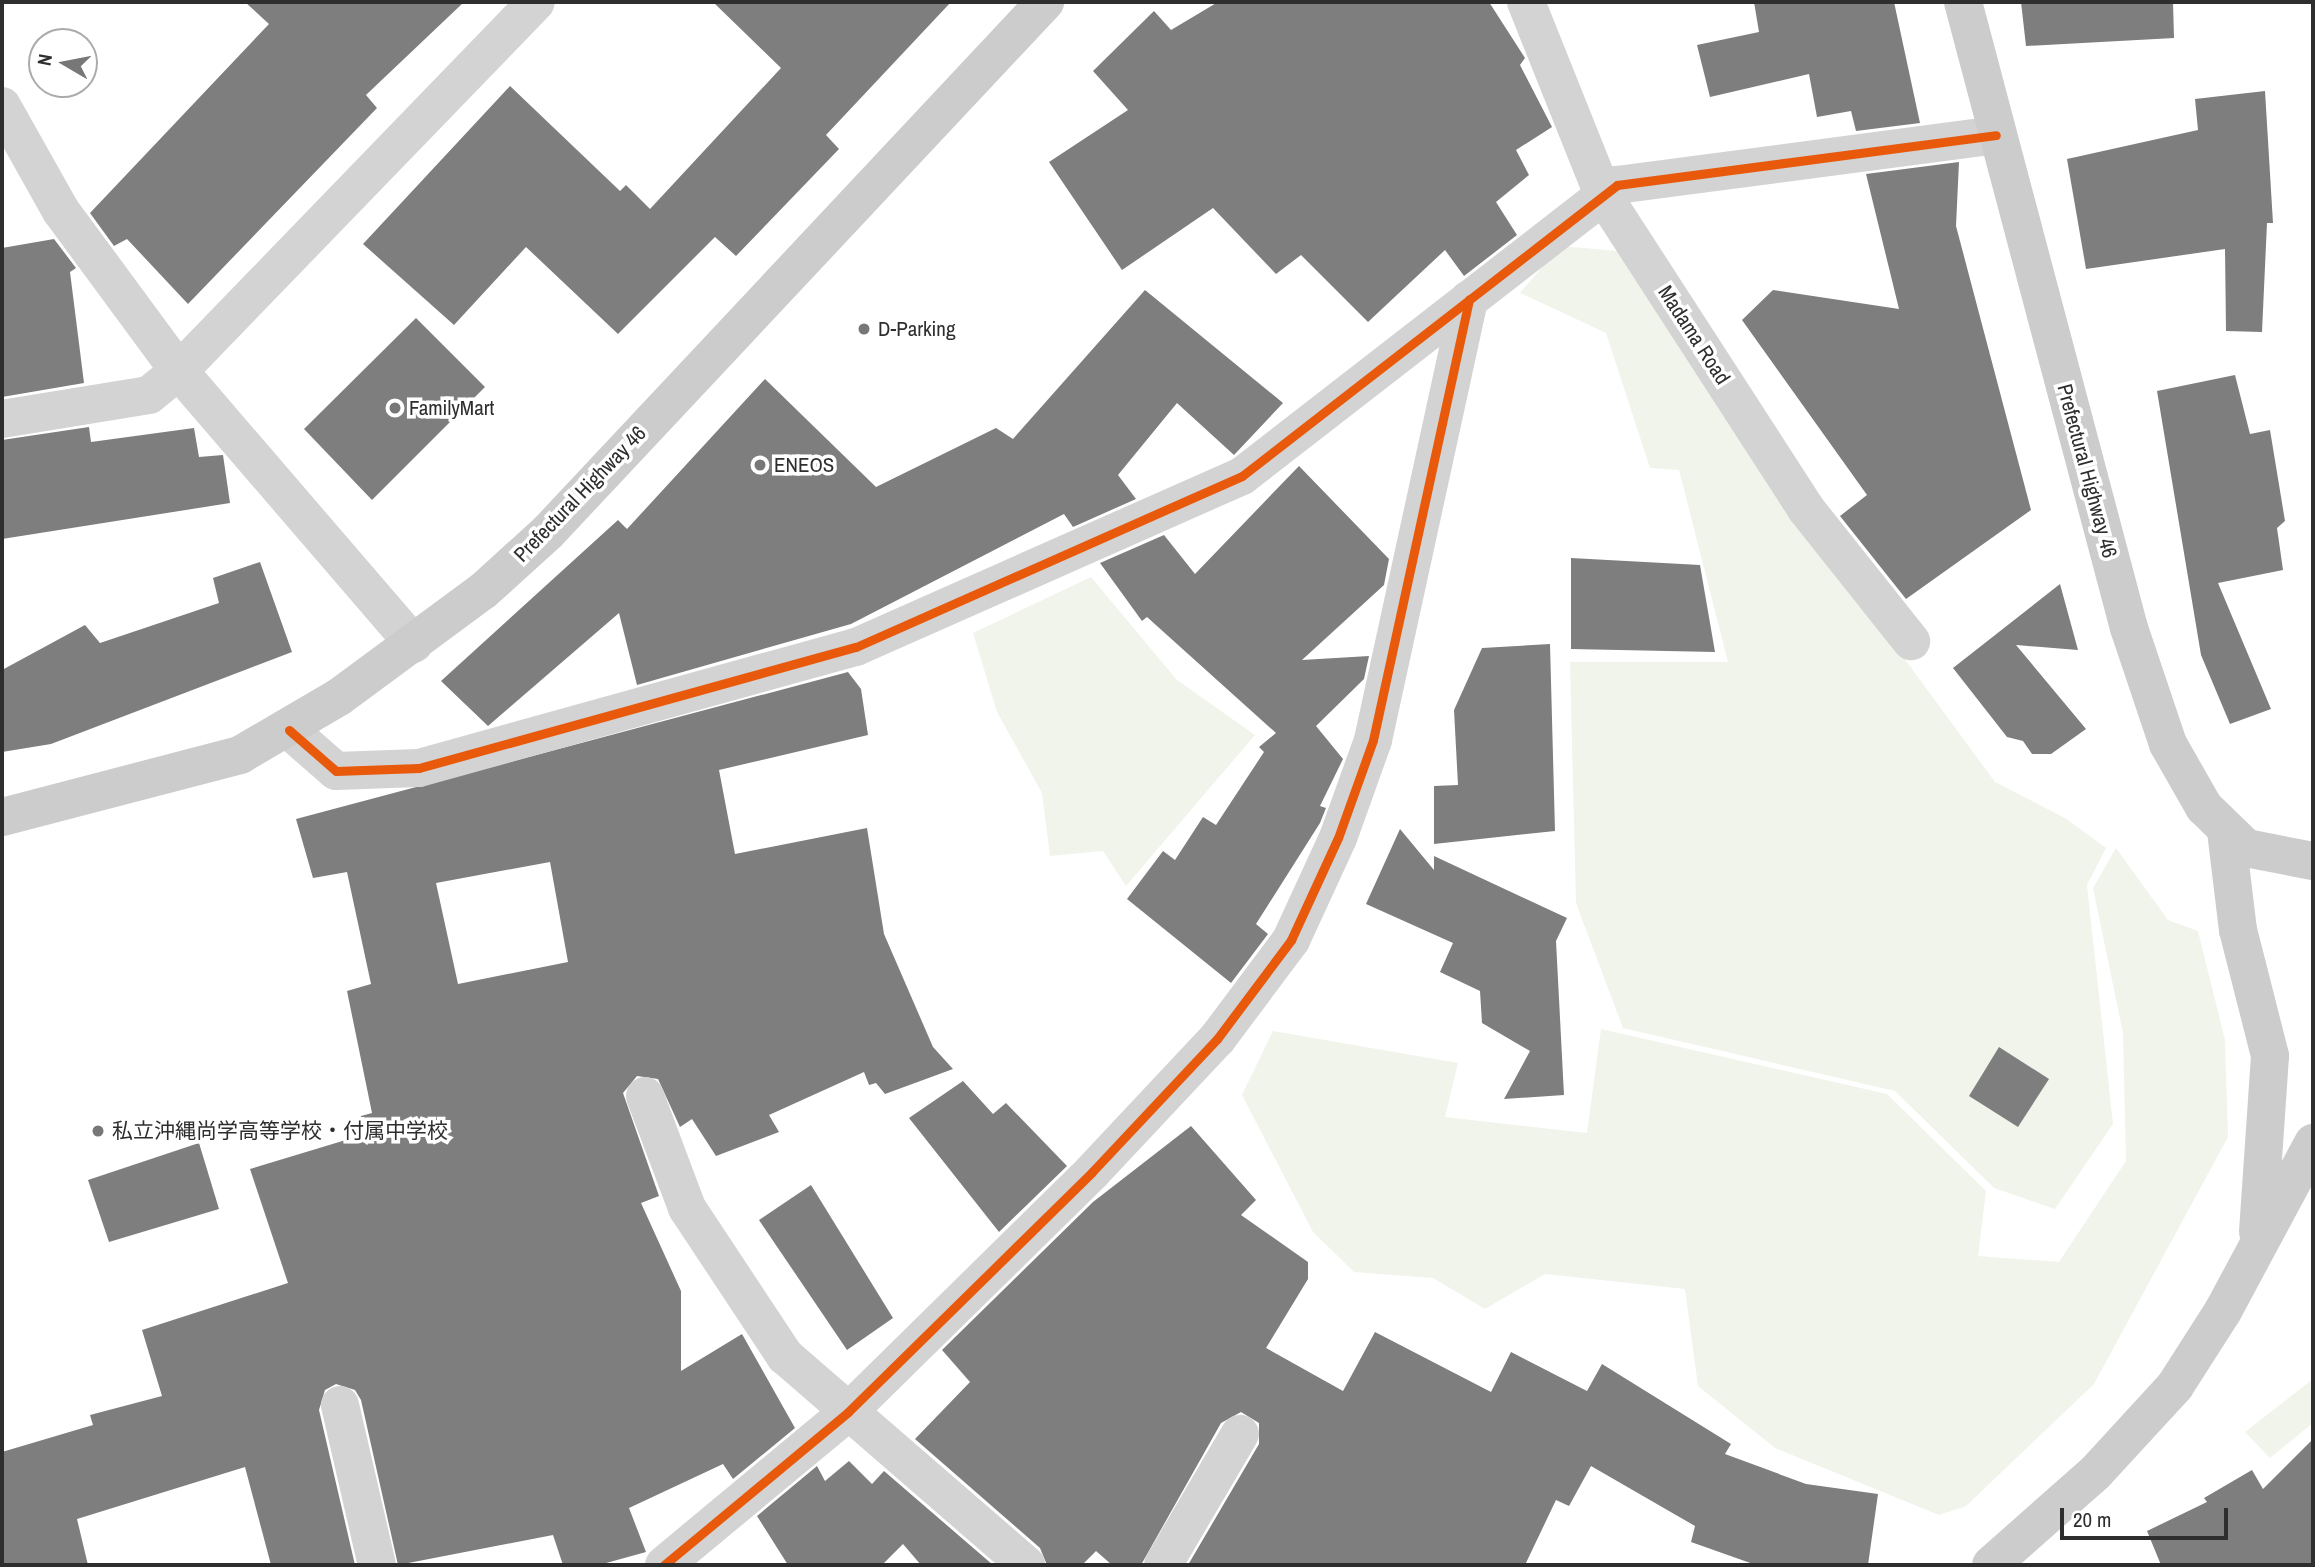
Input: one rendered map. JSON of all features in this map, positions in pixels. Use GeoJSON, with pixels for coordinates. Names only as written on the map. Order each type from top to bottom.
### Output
{"type":"FeatureCollection","features":[{"type":"Feature","properties":{"kind":"main road","name":"Prefectural Highway 46"},"geometry":{"type":"LineString","coordinates":[[2,817],[227,759],[289,730],[414,644],[548,532],[1045,2]]}},
{"type":"Feature","properties":{"kind":"main road","name":"Prefectural Highway 46"},"geometry":{"type":"LineString","coordinates":[[1963,2],[1996,135],[2136,651],[2184,778],[2226,831],[2246,848],[2310,866]]}},
{"type":"Feature","properties":{"kind":"main road"},"geometry":{"type":"LineString","coordinates":[[2226,831],[2238,930],[2270,1056],[2256,1251]]}},
{"type":"Feature","properties":{"kind":"main road"},"geometry":{"type":"LineString","coordinates":[[1991,1565],[2096,1472],[2175,1386],[2256,1251],[2313,1143]]}},
{"type":"Feature","properties":{"kind":"street"},"geometry":{"type":"LineString","coordinates":[[2,419],[149,395],[179,371],[537,2]]}},
{"type":"Feature","properties":{"kind":"street","name":"Madama Road"},"geometry":{"type":"LineString","coordinates":[[1525,2],[1604,195],[1806,509],[1911,642]]}},
{"type":"Feature","properties":{"kind":"street"},"geometry":{"type":"LineString","coordinates":[[2,106],[61,211],[179,371],[414,644]]}},
{"type":"Feature","properties":{"kind":"street"},"geometry":{"type":"LineString","coordinates":[[289,730],[336,771],[419,768],[856,647],[1242,476],[1617,185],[1996,135]]}},
{"type":"Feature","properties":{"kind":"street"},"geometry":{"type":"LineString","coordinates":[[664,1565],[848,1412],[1217,1039],[1291,940],[1338,838],[1373,740],[1469,299]]}},
{"type":"Feature","properties":{"kind":"street"},"geometry":{"type":"LineString","coordinates":[[645,1096],[687,1208],[785,1356],[1026,1565]]}},
{"type":"Feature","properties":{"kind":"street"},"geometry":{"type":"LineString","coordinates":[[340,1405],[377,1565]]}},
{"type":"Feature","properties":{"kind":"street"},"geometry":{"type":"LineString","coordinates":[[1163,1565],[1240,1434]]}},
{"type":"Feature","properties":{"kind":"shaded area"},"geometry":{"type":"Polygon","coordinates":[[[1560,246],[1618,251],[1796,511],[1995,782],[2065,818],[2106,848],[2087,885],[2113,1124],[2055,1209],[1994,1188],[1895,1091],[1623,1028],[1576,903],[1570,662],[1728,662],[1679,470],[1650,468],[1606,333],[1520,293],[1560,246]]]}},
{"type":"Feature","properties":{"kind":"shaded area"},"geometry":{"type":"Polygon","coordinates":[[[1091,577],[1177,680],[1255,735],[1126,886],[1103,851],[1050,856],[1042,793],[997,712],[973,633],[1091,577]]]}},
{"type":"Feature","properties":{"kind":"shaded area"},"geometry":{"type":"Polygon","coordinates":[[[2116,848],[2168,920],[2198,931],[2225,1040],[2228,1137],[2094,1384],[1966,1506],[1939,1515],[1775,1448],[1698,1386],[1685,1289],[1545,1274],[1485,1309],[1433,1278],[1354,1272],[1313,1232],[1242,1095],[1273,1031],[1458,1063],[1445,1117],[1587,1133],[1601,1029],[1887,1094],[1986,1191],[1978,1256],[2059,1262],[2126,1161],[2123,1033],[2093,888],[2116,848]]]}},
{"type":"Feature","properties":{"kind":"shaded area"},"geometry":{"type":"Polygon","coordinates":[[[2313,1379],[2313,1423],[2270,1458],[2245,1432],[2313,1379]]]}},
{"type":"Feature","properties":{"kind":"building"},"geometry":{"type":"Polygon","coordinates":[[[245,2],[464,2],[366,95],[377,108],[188,304],[127,239],[114,246],[90,213],[269,24],[245,2]]]}},
{"type":"Feature","properties":{"kind":"building"},"geometry":{"type":"Polygon","coordinates":[[[713,2],[951,2],[826,135],[839,149],[736,256],[715,237],[618,334],[526,247],[454,325],[363,244],[510,86],[620,191],[626,185],[650,209],[781,68],[713,2]]]}},
{"type":"Feature","properties":{"kind":"building"},"geometry":{"type":"Polygon","coordinates":[[[1218,2],[1489,2],[1525,58],[1520,65],[1552,127],[1516,150],[1529,175],[1496,202],[1517,235],[1464,276],[1445,250],[1368,322],[1301,255],[1276,274],[1213,208],[1122,270],[1049,162],[1128,110],[1093,71],[1154,11],[1171,30],[1218,2]]]}},
{"type":"Feature","properties":{"kind":"building"},"geometry":{"type":"Polygon","coordinates":[[[1754,2],[1894,2],[1920,123],[1856,131],[1851,111],[1817,117],[1809,74],[1710,97],[1697,45],[1759,32],[1754,2]]]}},
{"type":"Feature","properties":{"kind":"building"},"geometry":{"type":"Polygon","coordinates":[[[2021,2],[2173,2],[2174,38],[2026,46],[2021,2]]]}},
{"type":"Feature","properties":{"kind":"building"},"geometry":{"type":"Polygon","coordinates":[[[2265,91],[2273,223],[2267,223],[2262,332],[2226,331],[2225,249],[2086,269],[2067,159],[2198,130],[2195,99],[2265,91]]]}},
{"type":"Feature","properties":{"kind":"building"},"geometry":{"type":"Polygon","coordinates":[[[1959,162],[1956,226],[2031,510],[1906,599],[1840,516],[1867,495],[1742,320],[1773,290],[1899,309],[1866,174],[1959,162]]]}},
{"type":"Feature","properties":{"kind":"building"},"geometry":{"type":"Polygon","coordinates":[[[54,239],[76,268],[70,272],[84,383],[2,397],[2,248],[54,239]]]}},
{"type":"Feature","properties":{"kind":"building"},"geometry":{"type":"Polygon","coordinates":[[[1145,290],[1283,403],[1234,455],[1177,403],[1118,475],[1136,499],[1073,527],[1064,514],[851,624],[637,685],[619,613],[488,726],[441,681],[618,520],[627,529],[765,379],[876,487],[996,428],[1013,439],[1145,290]]]}},
{"type":"Feature","properties":{"kind":"building","name":"FamilyMart"},"geometry":{"type":"Polygon","coordinates":[[[416,318],[485,387],[372,500],[304,429],[416,318]]]}},
{"type":"Feature","properties":{"kind":"building"},"geometry":{"type":"Polygon","coordinates":[[[2235,375],[2250,434],[2270,430],[2285,521],[2277,528],[2283,570],[2218,583],[2271,709],[2230,724],[2201,655],[2157,391],[2235,375]]]}},
{"type":"Feature","properties":{"kind":"building"},"geometry":{"type":"Polygon","coordinates":[[[89,427],[91,442],[194,428],[199,457],[223,455],[230,503],[2,539],[2,440],[89,427]]]}},
{"type":"Feature","properties":{"kind":"building"},"geometry":{"type":"Polygon","coordinates":[[[1299,466],[1389,559],[1384,585],[1302,660],[1369,656],[1364,679],[1316,726],[1343,759],[1320,806],[1326,808],[1320,823],[1256,924],[1268,934],[1231,983],[1127,899],[1163,851],[1175,860],[1203,817],[1216,825],[1264,752],[1259,747],[1276,733],[1147,617],[1142,621],[1100,563],[1164,535],[1195,574],[1299,466]]]}},
{"type":"Feature","properties":{"kind":"building"},"geometry":{"type":"Polygon","coordinates":[[[1571,558],[1700,565],[1715,652],[1571,649],[1571,558]]]}},
{"type":"Feature","properties":{"kind":"building"},"geometry":{"type":"Polygon","coordinates":[[[260,562],[292,652],[51,744],[2,752],[2,670],[85,625],[100,643],[219,603],[213,578],[260,562]]]}},
{"type":"Feature","properties":{"kind":"building"},"geometry":{"type":"Polygon","coordinates":[[[2060,584],[2078,650],[2016,645],[2086,729],[2051,754],[2032,754],[2023,741],[2007,737],[1953,668],[2060,584]]]}},
{"type":"Feature","properties":{"kind":"building"},"geometry":{"type":"Polygon","coordinates":[[[1550,644],[1555,831],[1434,844],[1434,786],[1458,785],[1454,710],[1482,648],[1550,644]]]}},
{"type":"Feature","properties":{"kind":"building"},"geometry":{"type":"Polygon","coordinates":[[[848,672],[861,689],[868,735],[719,770],[735,854],[867,828],[884,934],[933,1047],[953,1069],[885,1094],[876,1083],[869,1085],[864,1072],[769,1115],[779,1132],[716,1156],[692,1119],[680,1127],[658,1079],[637,1076],[623,1093],[659,1196],[641,1203],[681,1291],[681,1371],[742,1334],[795,1428],[733,1479],[723,1464],[629,1508],[646,1552],[599,1565],[563,1565],[553,1535],[398,1565],[361,1400],[355,1390],[336,1384],[325,1390],[319,1410],[355,1565],[271,1565],[245,1467],[77,1519],[88,1565],[2,1565],[2,1452],[93,1425],[90,1415],[162,1396],[142,1330],[288,1283],[250,1169],[359,1136],[361,1116],[372,1113],[347,991],[371,984],[347,872],[313,878],[296,819],[848,672]],[[550,862],[436,883],[458,984],[568,962],[550,862]]]}},
{"type":"Feature","properties":{"kind":"building"},"geometry":{"type":"Polygon","coordinates":[[[1400,829],[1434,870],[1434,856],[1567,918],[1556,941],[1564,1095],[1504,1099],[1530,1051],[1482,1023],[1480,991],[1440,972],[1453,943],[1366,904],[1400,829]]]}},
{"type":"Feature","properties":{"kind":"building"},"geometry":{"type":"Polygon","coordinates":[[[1999,1047],[2049,1079],[2018,1127],[1969,1096],[1999,1047]]]}},
{"type":"Feature","properties":{"kind":"building"},"geometry":{"type":"Polygon","coordinates":[[[963,1081],[993,1114],[1006,1103],[1067,1166],[999,1232],[909,1118],[963,1081]]]}},
{"type":"Feature","properties":{"kind":"building"},"geometry":{"type":"Polygon","coordinates":[[[1191,1126],[1256,1200],[1241,1215],[1308,1262],[1308,1279],[1266,1348],[1343,1391],[1375,1332],[1491,1392],[1511,1352],[1587,1391],[1602,1364],[1731,1444],[1725,1454],[1806,1484],[1878,1494],[1868,1565],[1756,1565],[1691,1542],[1695,1526],[1591,1466],[1569,1506],[1556,1500],[1525,1565],[1188,1565],[1259,1444],[1259,1423],[1241,1412],[1221,1423],[1141,1565],[1112,1565],[1096,1551],[1082,1565],[1047,1565],[1040,1548],[915,1439],[970,1382],[942,1350],[1093,1202],[1191,1126]]]}},
{"type":"Feature","properties":{"kind":"building"},"geometry":{"type":"Polygon","coordinates":[[[199,1143],[219,1209],[109,1242],[88,1180],[199,1143]]]}},
{"type":"Feature","properties":{"kind":"building"},"geometry":{"type":"Polygon","coordinates":[[[811,1185],[893,1318],[847,1350],[759,1220],[811,1185]]]}},
{"type":"Feature","properties":{"kind":"building"},"geometry":{"type":"Polygon","coordinates":[[[2313,1439],[2313,1565],[2161,1565],[2147,1531],[2207,1502],[2204,1498],[2252,1470],[2263,1489],[2313,1439]]]}},
{"type":"Feature","properties":{"kind":"building"},"geometry":{"type":"Polygon","coordinates":[[[849,1461],[872,1484],[884,1471],[993,1565],[921,1565],[903,1544],[882,1565],[788,1565],[757,1516],[817,1466],[825,1481],[849,1461]]]}},
{"type":"Feature","properties":{"kind":"cycle path"},"geometry":{"type":"LineString","coordinates":[[289,730],[336,771],[419,768],[856,647],[1242,476],[1617,185],[1996,135]]}},
{"type":"Feature","properties":{"kind":"cycle path"},"geometry":{"type":"LineString","coordinates":[[664,1565],[848,1412],[1092,1172],[1217,1039],[1291,940],[1338,838],[1373,740],[1469,299]]}},
{"type":"Feature","properties":{"kind":"place","name":"D-Parking"},"geometry":{"type":"Point","coordinates":[864,329]}},
{"type":"Feature","properties":{"kind":"place","name":"FamilyMart"},"geometry":{"type":"Point","coordinates":[395,408]}},
{"type":"Feature","properties":{"kind":"place","name":"ENEOS"},"geometry":{"type":"Point","coordinates":[760,465]}},
{"type":"Feature","properties":{"kind":"place","name":"私立沖縄尚学高等学校・付属中学校"},"geometry":{"type":"Point","coordinates":[98,1131]}}]}
